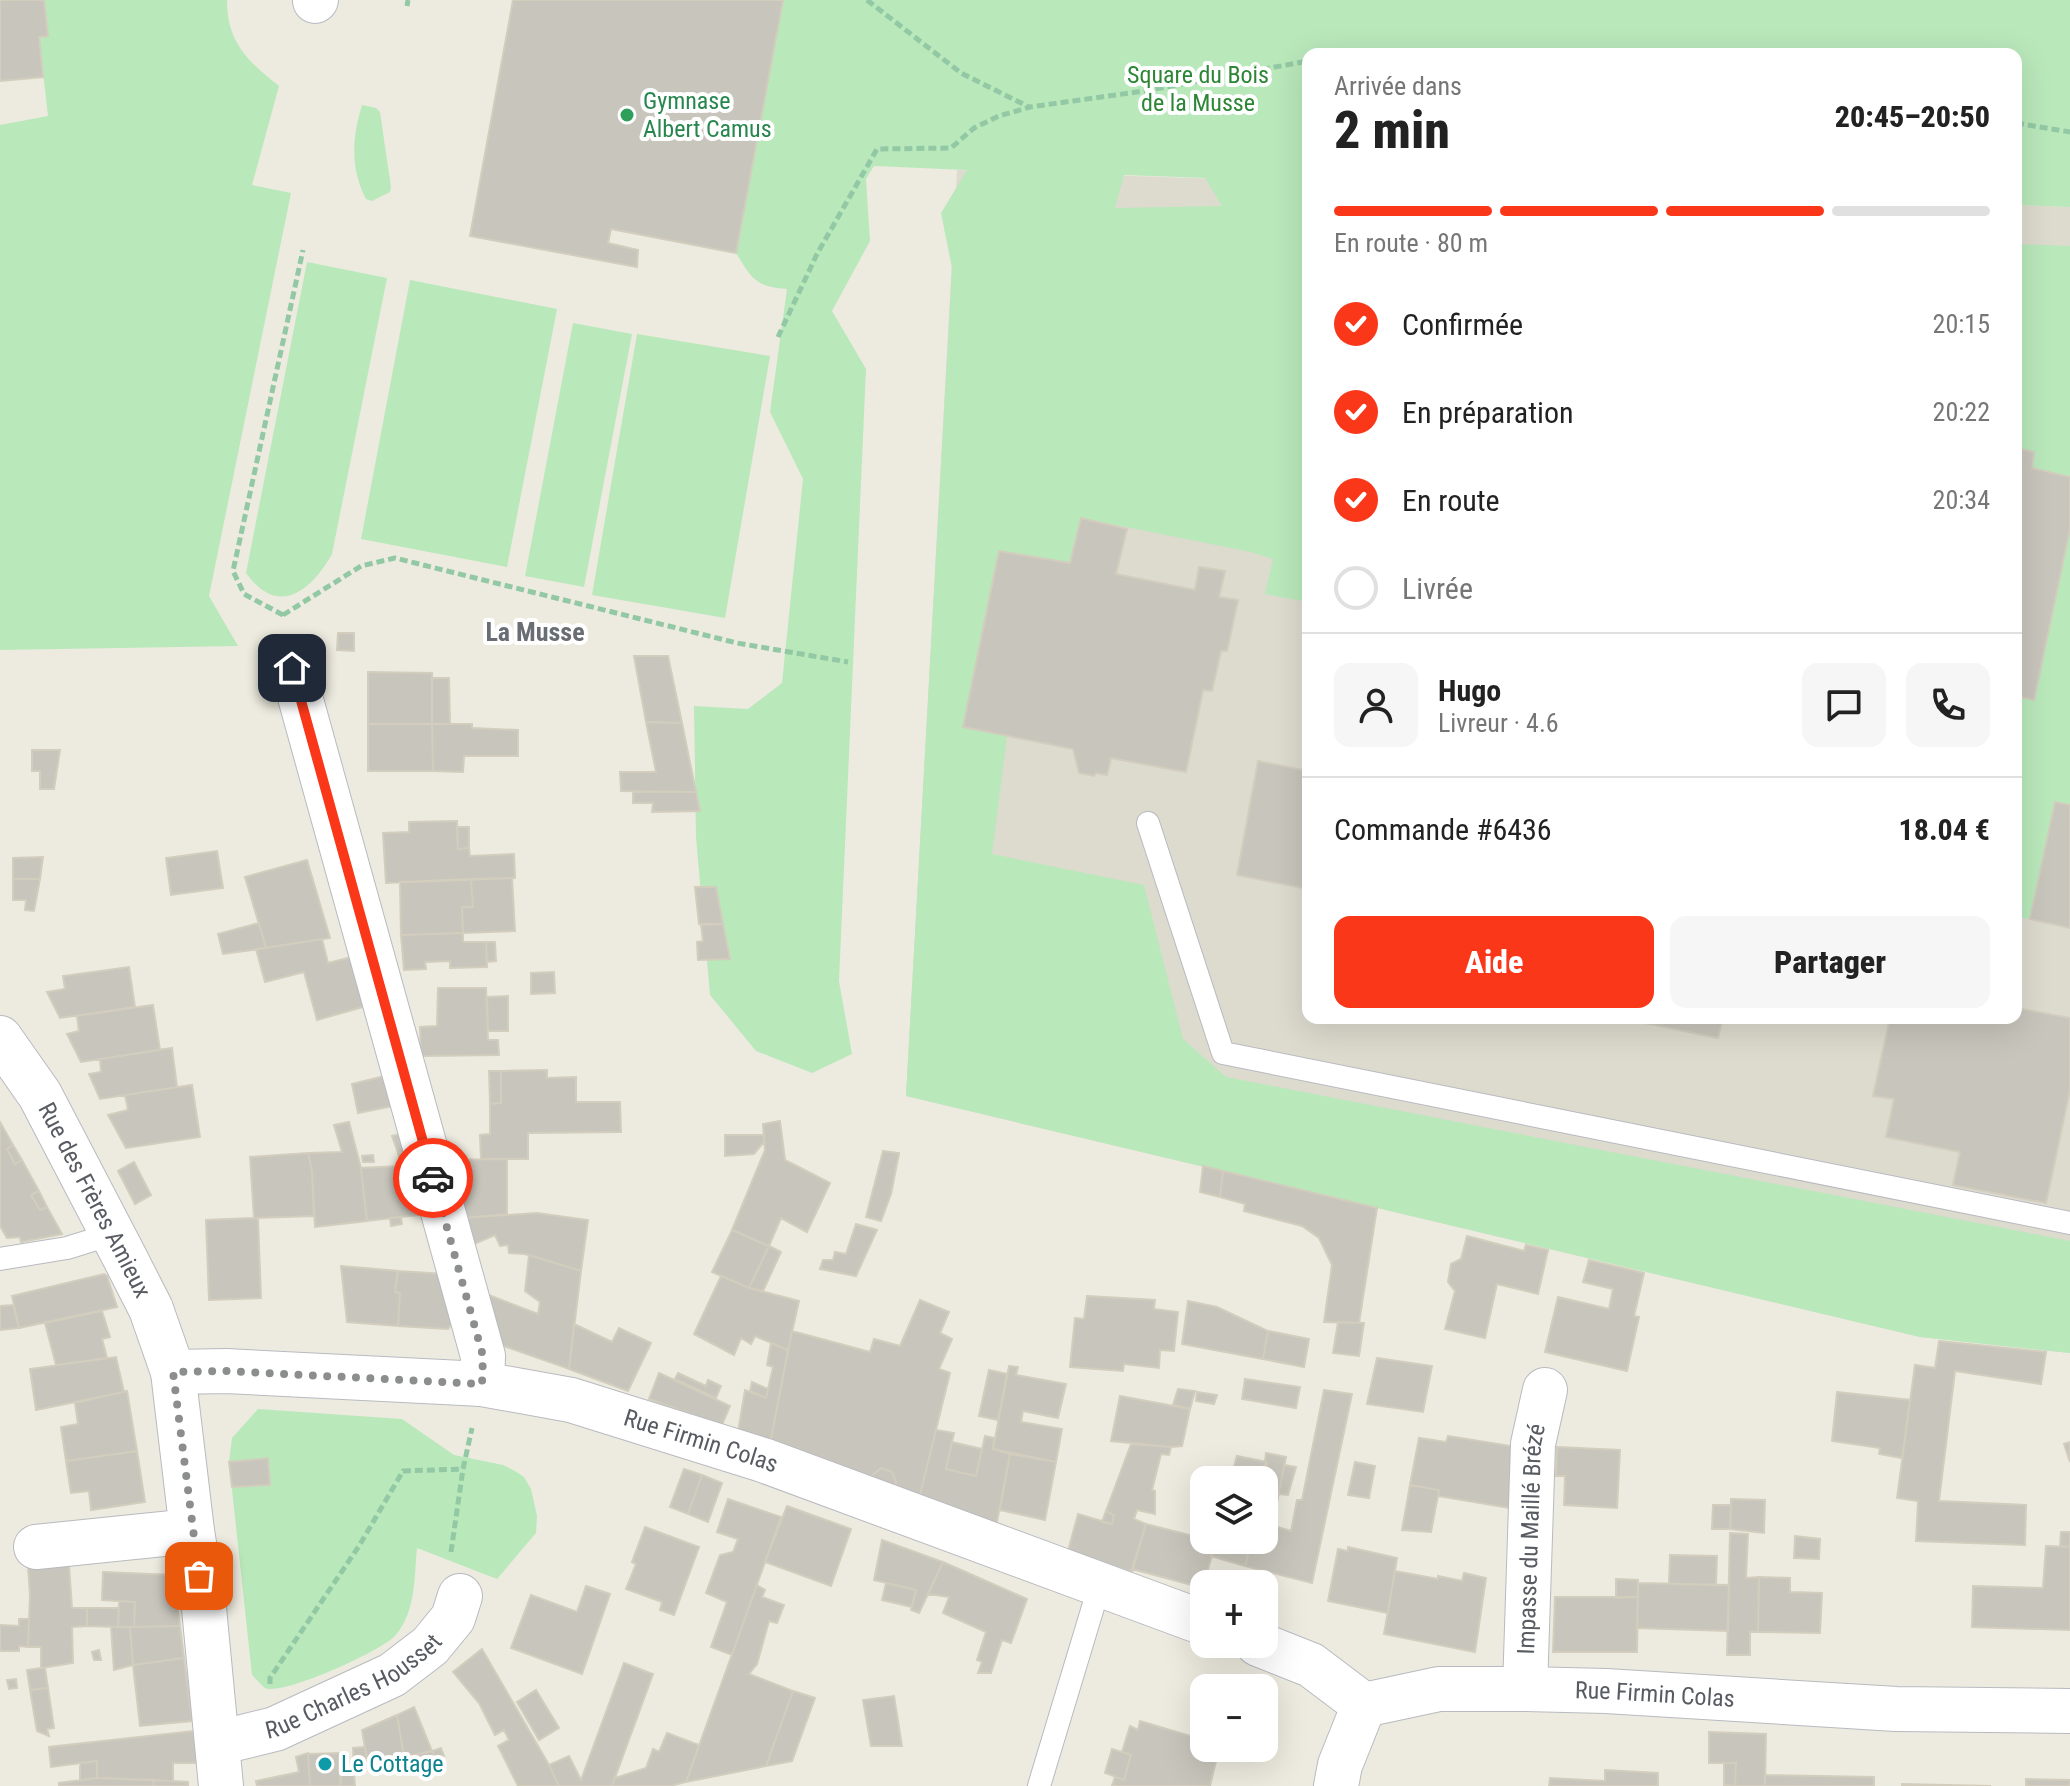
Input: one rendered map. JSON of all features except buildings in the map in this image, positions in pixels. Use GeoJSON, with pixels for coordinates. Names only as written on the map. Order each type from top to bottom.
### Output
{"type":"FeatureCollection","features":[{"type":"Feature","properties":{"kind":"street"},"geometry":{"type":"LineString","coordinates":[[292,668],[483,1356],[482,1384]]}},
{"type":"Feature","properties":{"kind":"street","name":"Rue des Frères Amieux"},"geometry":{"type":"LineString","coordinates":[[0,1038],[40,1095],[151,1309],[173,1372],[203,1598],[221,1786]]}},
{"type":"Feature","properties":{"kind":"street","name":"Rue Firmin Colas"},"geometry":{"type":"LineString","coordinates":[[173,1372],[226,1371],[482,1384],[571,1400],[763,1460],[1190,1618]]}},
{"type":"Feature","properties":{"kind":"street","name":"Impasse du Maillé Brézé"},"geometry":{"type":"LineString","coordinates":[[1525,1689],[1533,1444],[1545,1390]]}},
{"type":"Feature","properties":{"kind":"street"},"geometry":{"type":"LineString","coordinates":[[36,1547],[192,1531]]}},
{"type":"Feature","properties":{"kind":"street","name":"Rue Charles Housset"},"geometry":{"type":"LineString","coordinates":[[218,1743],[275,1729],[392,1675],[430,1646],[453,1618],[460,1596]]}},
{"type":"Feature","properties":{"kind":"street"},"geometry":{"type":"LineString","coordinates":[[1278,1652],[1311,1665],[1364,1705],[1340,1765],[1336,1786]]}},
{"type":"Feature","properties":{"kind":"street","name":"Rue Firmin Colas"},"geometry":{"type":"LineString","coordinates":[[1364,1705],[1439,1689],[1525,1689],[1896,1709],[2070,1711]]}},
{"type":"Feature","properties":{"kind":"lane"},"geometry":{"type":"LineString","coordinates":[[1148,823],[1223,1053],[2070,1223]]}},
{"type":"Feature","properties":{"kind":"lane"},"geometry":{"type":"LineString","coordinates":[[0,1259],[67,1248],[112,1234]]}},
{"type":"Feature","properties":{"kind":"lane"},"geometry":{"type":"LineString","coordinates":[[1039,1786],[1100,1584]]}},
{"type":"Feature","properties":{"kind":"path"},"geometry":{"type":"LineString","coordinates":[[867,0],[961,73],[1030,107]]}},
{"type":"Feature","properties":{"kind":"path"},"geometry":{"type":"LineString","coordinates":[[778,337],[817,254],[877,149],[951,148],[974,128],[1030,107],[1144,91],[1302,62]]}},
{"type":"Feature","properties":{"kind":"path"},"geometry":{"type":"LineString","coordinates":[[2022,124],[2070,132]]}},
{"type":"Feature","properties":{"kind":"path"},"geometry":{"type":"LineString","coordinates":[[303,250],[233,571],[244,594],[283,615],[361,566],[395,558],[737,643],[848,662]]}},
{"type":"Feature","properties":{"kind":"path"},"geometry":{"type":"LineString","coordinates":[[460,1596],[449,1568],[463,1469],[482,1384]]}},
{"type":"Feature","properties":{"kind":"path"},"geometry":{"type":"LineString","coordinates":[[270,1678],[359,1546],[403,1471],[463,1469]]}},
{"type":"Feature","properties":{"kind":"shaded area"},"geometry":{"type":"Polygon","coordinates":[[[957,170],[1302,182],[1302,1024],[2022,1024],[2022,205],[2070,207],[2070,1353],[1920,1337],[906,1096],[957,170]]]}},
{"type":"Feature","properties":{"kind":"green space"},"geometry":{"type":"Polygon","coordinates":[[[44,0],[227,0],[231,28],[241,50],[279,86],[252,185],[291,193],[209,596],[238,646],[0,650],[0,125],[48,116],[39,37],[48,35],[44,0]]]}},
{"type":"Feature","properties":{"kind":"green space","name":"Square du Bois de la Musse"},"geometry":{"type":"Polygon","coordinates":[[[783,0],[2070,0],[2070,207],[2022,205],[2022,48],[1302,48],[1302,601],[1265,594],[1273,559],[1081,518],[1070,563],[999,551],[963,727],[1007,736],[992,854],[1144,885],[1183,1039],[1226,1077],[2070,1241],[2070,1353],[1920,1337],[906,1096],[952,268],[941,213],[967,170],[874,166],[866,179],[870,241],[832,311],[866,369],[839,981],[852,1054],[812,1073],[756,1051],[710,995],[696,837],[694,706],[748,709],[782,683],[803,479],[770,412],[787,289],[761,284],[736,253],[783,0]],[[1124,175],[1115,208],[1222,206],[1205,178],[1124,175]]]}},
{"type":"Feature","properties":{"kind":"green space"},"geometry":{"type":"Polygon","coordinates":[[[362,105],[380,112],[391,187],[390,192],[372,201],[366,199],[355,164],[356,129],[362,105]]]}},
{"type":"Feature","properties":{"kind":"green space"},"geometry":{"type":"Polygon","coordinates":[[[2022,244],[2070,246],[2070,477],[2032,468],[2034,452],[2022,449],[2022,244]]]}},
{"type":"Feature","properties":{"kind":"green space"},"geometry":{"type":"Polygon","coordinates":[[[307,262],[387,278],[332,554],[304,588],[282,597],[258,587],[246,573],[307,262]]]}},
{"type":"Feature","properties":{"kind":"green space"},"geometry":{"type":"Polygon","coordinates":[[[410,280],[557,309],[507,567],[361,539],[410,280]]]}},
{"type":"Feature","properties":{"kind":"green space"},"geometry":{"type":"Polygon","coordinates":[[[573,323],[632,334],[584,587],[525,576],[573,323]]]}},
{"type":"Feature","properties":{"kind":"green space"},"geometry":{"type":"Polygon","coordinates":[[[637,334],[770,356],[725,618],[592,595],[637,334]]]}},
{"type":"Feature","properties":{"kind":"green space"},"geometry":{"type":"Polygon","coordinates":[[[2070,529],[2070,805],[2055,802],[2030,919],[2022,918],[2022,697],[2034,699],[2070,529]]]}},
{"type":"Feature","properties":{"kind":"green space"},"geometry":{"type":"Polygon","coordinates":[[[258,1409],[402,1419],[454,1455],[503,1465],[524,1477],[531,1489],[537,1516],[536,1533],[497,1579],[417,1548],[410,1606],[395,1636],[332,1671],[291,1685],[265,1688],[252,1675],[229,1462],[232,1438],[258,1409]]]}},
{"type":"Feature","properties":{"kind":"way so far"},"geometry":{"type":"LineString","coordinates":[[199,1576],[173,1372],[226,1371],[482,1384],[483,1356],[433,1178]]}},
{"type":"Feature","properties":{"kind":"place","name":"Gymnase Albert Camus"},"geometry":{"type":"Point","coordinates":[627,115]}},
{"type":"Feature","properties":{"kind":"place","name":"Le Cottage"},"geometry":{"type":"Point","coordinates":[325,1764]}},
{"type":"Feature","properties":{"kind":"district","name":"La Musse"},"geometry":{"type":"Point","coordinates":[535,632]}},
{"type":"Feature","properties":{"kind":"route"},"geometry":{"type":"LineString","coordinates":[[292,668],[433,1178]]}}]}
